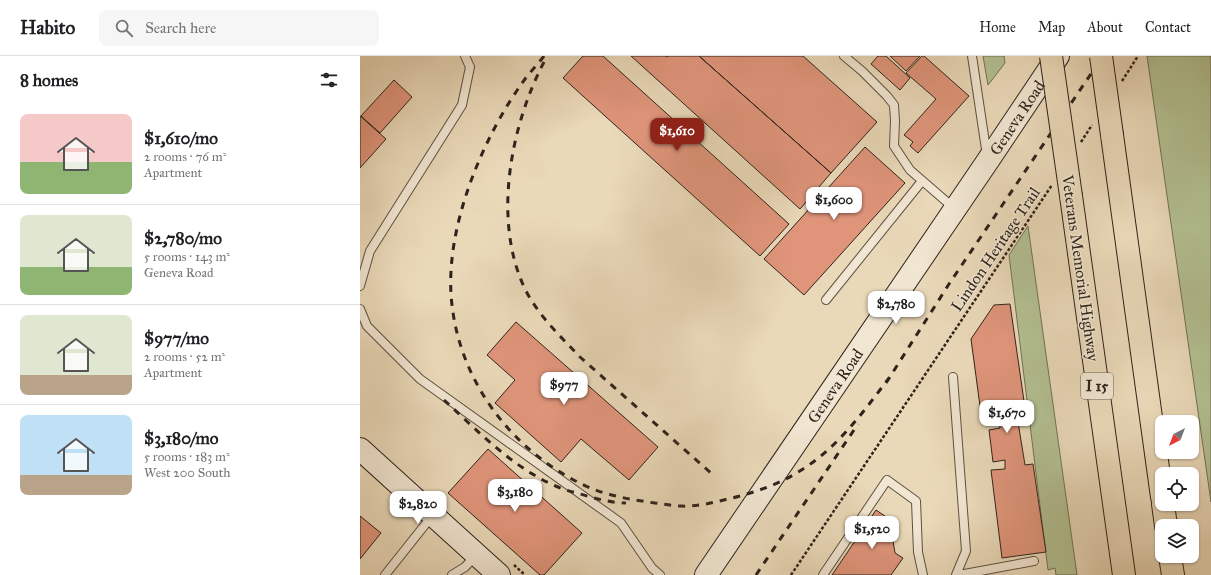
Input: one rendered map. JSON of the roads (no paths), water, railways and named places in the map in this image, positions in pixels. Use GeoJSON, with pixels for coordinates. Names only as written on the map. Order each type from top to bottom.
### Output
{"type":"FeatureCollection","features":[{"type":"Feature","properties":{"kind":"highway","name":"Veterans Memorial Highway"},"geometry":{"type":"LineString","coordinates":[[1051,56],[1124,575]]}},
{"type":"Feature","properties":{"kind":"highway"},"geometry":{"type":"LineString","coordinates":[[1100,56],[1158,467]]}},
{"type":"Feature","properties":{"kind":"highway"},"geometry":{"type":"LineString","coordinates":[[1171,563],[1173,575]]}},
{"type":"Feature","properties":{"kind":"main road","name":"Geneva Road"},"geometry":{"type":"LineString","coordinates":[[706,575],[1058,56]]}},
{"type":"Feature","properties":{"kind":"main road"},"geometry":{"type":"LineString","coordinates":[[360,449],[499,575]]}},
{"type":"Feature","properties":{"kind":"lane"},"geometry":{"type":"LineString","coordinates":[[360,286],[370,251],[462,105],[470,67],[465,56]]}},
{"type":"Feature","properties":{"kind":"lane"},"geometry":{"type":"LineString","coordinates":[[844,56],[862,71],[894,104],[894,146],[910,170],[955,209]]}},
{"type":"Feature","properties":{"kind":"lane"},"geometry":{"type":"LineString","coordinates":[[972,56],[987,162]]}},
{"type":"Feature","properties":{"kind":"lane"},"geometry":{"type":"LineString","coordinates":[[826,300],[922,181]]}},
{"type":"Feature","properties":{"kind":"lane"},"geometry":{"type":"LineString","coordinates":[[360,309],[367,326],[420,379],[621,523],[652,568],[660,575]]}},
{"type":"Feature","properties":{"kind":"lane"},"geometry":{"type":"LineString","coordinates":[[953,377],[966,551],[958,575],[1034,561]]}},
{"type":"Feature","properties":{"kind":"lane"},"geometry":{"type":"LineString","coordinates":[[822,575],[887,480],[916,501],[918,552],[923,575]]}},
{"type":"Feature","properties":{"kind":"lane"},"geometry":{"type":"LineString","coordinates":[[385,575],[433,515]]}},
{"type":"Feature","properties":{"kind":"lane"},"geometry":{"type":"LineString","coordinates":[[452,575],[465,567],[476,554]]}},
{"type":"Feature","properties":{"kind":"railway"},"geometry":{"type":"LineString","coordinates":[[544,56],[525,79],[509,103],[494,129],[481,157],[469,186],[460,217],[454,247],[451,276],[452,305],[457,334],[467,363],[480,389],[496,414],[515,436],[537,456],[562,473],[588,487],[604,493],[678,506],[713,503],[751,493],[778,483],[787,479],[816,460],[850,427],[889,378]]}},
{"type":"Feature","properties":{"kind":"railway"},"geometry":{"type":"LineString","coordinates":[[886,383],[949,284],[1103,56]]}},
{"type":"Feature","properties":{"kind":"railway"},"geometry":{"type":"LineString","coordinates":[[544,62],[532,88],[522,116],[514,145],[510,175],[508,206],[510,236],[516,264],[526,291],[544,318],[580,357],[712,474]]}},
{"type":"Feature","properties":{"kind":"railway"},"geometry":{"type":"LineString","coordinates":[[444,400],[485,438],[530,473],[546,482],[566,490],[590,497],[626,503]]}},
{"type":"Feature","properties":{"kind":"railway"},"geometry":{"type":"LineString","coordinates":[[756,575],[858,424]]}}]}
